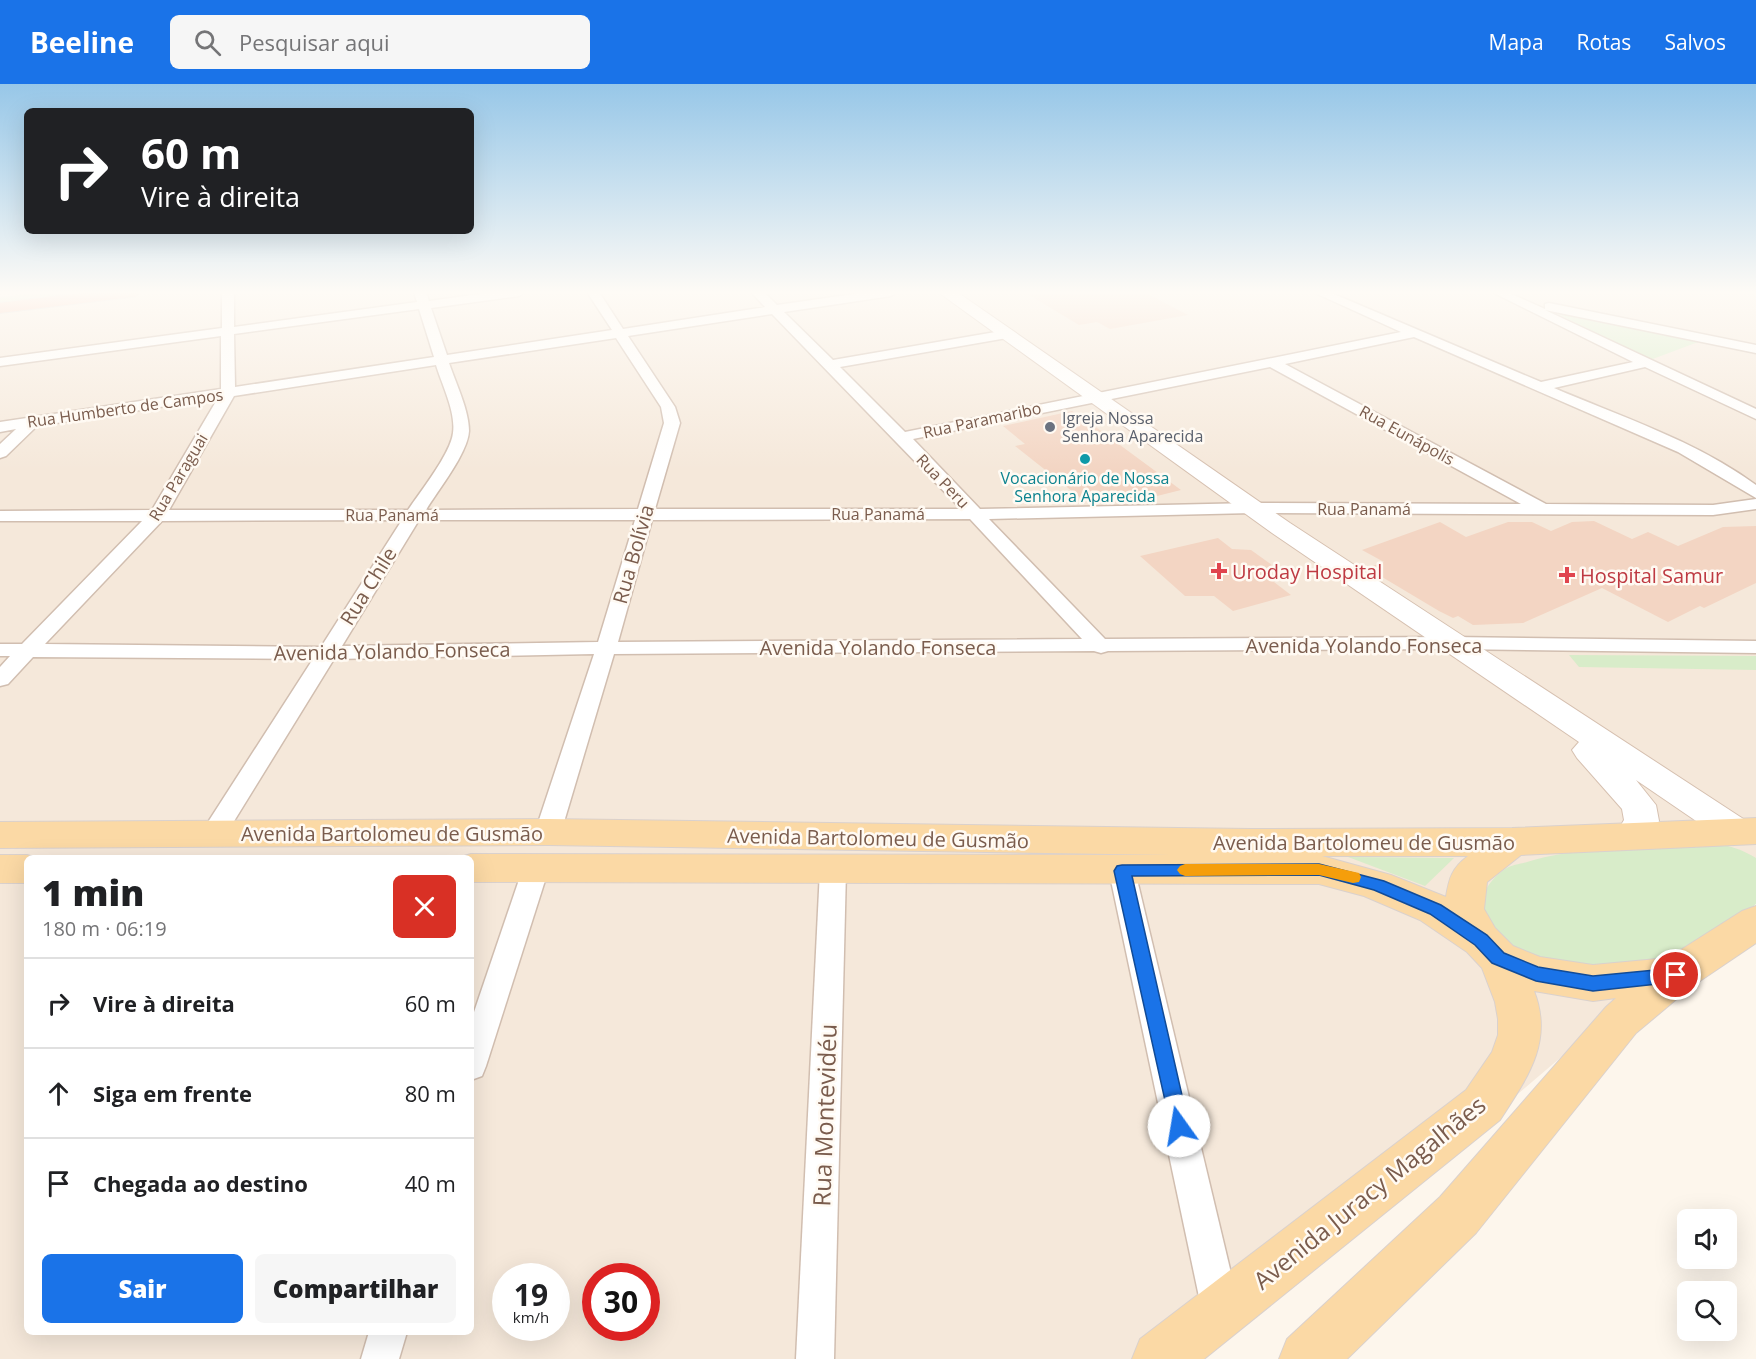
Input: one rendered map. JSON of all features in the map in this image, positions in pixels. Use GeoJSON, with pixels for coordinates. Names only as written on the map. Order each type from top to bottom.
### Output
{"type":"FeatureCollection","features":[{"type":"Feature","properties":{"kind":"main road","name":"Avenida Bartolomeu de Gusmão"},"geometry":{"type":"LineString","coordinates":[[0,835],[548,832],[1251,843],[1512,842],[1746,831]]}},
{"type":"Feature","properties":{"kind":"main road","name":"Avenida Juracy Magalhães"},"geometry":{"type":"LineString","coordinates":[[1160,1359],[1483,1105],[1513,1060],[1520,1037],[1521,1013],[1515,991],[1464,910],[1469,876],[1512,842]]}},
{"type":"Feature","properties":{"kind":"main road"},"geometry":{"type":"LineString","coordinates":[[0,868],[24,868]]}},
{"type":"Feature","properties":{"kind":"main road","name":"Avenida Bartolomeu de Gusmão"},"geometry":{"type":"LineString","coordinates":[[474,868],[1319,870],[1360,879],[1395,891],[1436,910],[1490,949],[1536,974],[1593,983],[1676,975]]}},
{"type":"Feature","properties":{"kind":"main road"},"geometry":{"type":"LineString","coordinates":[[1307,1359],[1458,1215],[1621,1020],[1676,975],[1756,922]]}},
{"type":"Feature","properties":{"kind":"street"},"geometry":{"type":"LineString","coordinates":[[0,362],[77,352]]}},
{"type":"Feature","properties":{"kind":"street"},"geometry":{"type":"LineString","coordinates":[[227,352],[228,393]]}},
{"type":"Feature","properties":{"kind":"street","name":"Rua Chile"},"geometry":{"type":"LineString","coordinates":[[214,833],[458,445],[462,432],[439,352]]}},
{"type":"Feature","properties":{"kind":"street","name":"Rua Humberto de Campos"},"geometry":{"type":"LineString","coordinates":[[0,427],[495,352]]}},
{"type":"Feature","properties":{"kind":"street","name":"Rua Bolívia"},"geometry":{"type":"LineString","coordinates":[[548,832],[606,648],[672,423],[671,415],[631,352]]}},
{"type":"Feature","properties":{"kind":"street","name":"Rua Peru"},"geometry":{"type":"LineString","coordinates":[[817,352],[902,437],[1101,647]]}},
{"type":"Feature","properties":{"kind":"street"},"geometry":{"type":"LineString","coordinates":[[830,365],[907,352]]}},
{"type":"Feature","properties":{"kind":"street"},"geometry":{"type":"LineString","coordinates":[[1031,352],[1253,508],[1452,643],[1746,831]]}},
{"type":"Feature","properties":{"kind":"street","name":"Rua Paramaribo"},"geometry":{"type":"LineString","coordinates":[[902,437],[1324,352]]}},
{"type":"Feature","properties":{"kind":"street"},"geometry":{"type":"LineString","coordinates":[[1458,352],[1684,449],[1733,476],[1756,493]]}},
{"type":"Feature","properties":{"kind":"street"},"geometry":{"type":"LineString","coordinates":[[1624,352],[1756,415]]}},
{"type":"Feature","properties":{"kind":"street","name":"Rua Eunápolis"},"geometry":{"type":"LineString","coordinates":[[1272,362],[1543,509]]}},
{"type":"Feature","properties":{"kind":"street"},"geometry":{"type":"LineString","coordinates":[[1539,387],[1646,363]]}},
{"type":"Feature","properties":{"kind":"street","name":"Rua Paraguai"},"geometry":{"type":"LineString","coordinates":[[0,679],[157,516],[228,393]]}},
{"type":"Feature","properties":{"kind":"street"},"geometry":{"type":"LineString","coordinates":[[0,453],[32,422]]}},
{"type":"Feature","properties":{"kind":"street","name":"Rua Panamá"},"geometry":{"type":"LineString","coordinates":[[0,516],[975,514],[1253,508],[1713,510],[1756,504]]}},
{"type":"Feature","properties":{"kind":"street","name":"Avenida Yolando Fonseca"},"geometry":{"type":"LineString","coordinates":[[0,650],[327,653],[606,648],[1101,647],[1452,643],[1756,647]]}},
{"type":"Feature","properties":{"kind":"street"},"geometry":{"type":"LineString","coordinates":[[1541,702],[1616,778],[1639,805],[1642,821],[1633,835]]}},
{"type":"Feature","properties":{"kind":"street"},"geometry":{"type":"LineString","coordinates":[[474,1057],[536,868]]}},
{"type":"Feature","properties":{"kind":"street","name":"Rua Montevidéu"},"geometry":{"type":"LineString","coordinates":[[815,1359],[833,870]]}},
{"type":"Feature","properties":{"kind":"street"},"geometry":{"type":"LineString","coordinates":[[1122,871],[1221,1311]]}},
{"type":"Feature","properties":{"kind":"street"},"geometry":{"type":"LineString","coordinates":[[380,1359],[387,1335]]}},
{"type":"Feature","properties":{"kind":"shaded area"},"geometry":{"type":"Polygon","coordinates":[[[0,352],[1756,352],[1756,891],[1363,1226],[1176,1359],[0,1359],[0,352]]]}},
{"type":"Feature","properties":{"kind":"green space"},"geometry":{"type":"Polygon","coordinates":[[[1633,352],[1673,352],[1650,360],[1633,352]]]}},
{"type":"Feature","properties":{"kind":"green space"},"geometry":{"type":"Polygon","coordinates":[[[1569,655],[1756,656],[1756,670],[1579,667],[1569,655]]]}},
{"type":"Feature","properties":{"kind":"green space"},"geometry":{"type":"Polygon","coordinates":[[[1671,843],[1725,845],[1756,858],[1756,904],[1690,945],[1660,958],[1626,965],[1568,967],[1540,965],[1510,949],[1488,924],[1483,911],[1484,897],[1490,883],[1507,868],[1544,857],[1580,851],[1671,843]]]}},
{"type":"Feature","properties":{"kind":"green space"},"geometry":{"type":"Polygon","coordinates":[[[1348,857],[1454,858],[1425,886],[1348,857]]]}},
{"type":"Feature","properties":{"kind":"building"},"geometry":{"type":"Polygon","coordinates":[[[1072,411],[1181,490],[1149,498],[1082,499],[1015,446],[1025,444],[1003,426],[1072,411]]]}},
{"type":"Feature","properties":{"kind":"building","name":"Hospital Samur"},"geometry":{"type":"Polygon","coordinates":[[[1594,521],[1632,539],[1648,532],[1678,546],[1723,527],[1756,526],[1756,583],[1668,622],[1602,588],[1523,623],[1473,625],[1458,616],[1453,618],[1439,611],[1367,568],[1384,562],[1362,550],[1440,522],[1466,537],[1508,522],[1532,522],[1551,531],[1572,522],[1594,521]]]}},
{"type":"Feature","properties":{"kind":"building","name":"Uroday Hospital"},"geometry":{"type":"Polygon","coordinates":[[[1218,538],[1232,549],[1251,550],[1276,568],[1261,572],[1291,595],[1233,611],[1214,596],[1185,596],[1140,556],[1218,538]]]}},
{"type":"Feature","properties":{"kind":"slow traffic"},"geometry":{"type":"LineString","coordinates":[[1185,870],[1319,870],[1353,877]]}},
{"type":"Feature","properties":{"kind":"place","name":"Igreja Nossa Senhora Aparecida"},"geometry":{"type":"Point","coordinates":[1050,427]}},
{"type":"Feature","properties":{"kind":"place","name":"Vocacionário de Nossa Senhora Aparecida"},"geometry":{"type":"Point","coordinates":[1085,459]}},
{"type":"Feature","properties":{"kind":"place","name":"Uroday Hospital"},"geometry":{"type":"Point","coordinates":[1219,571]}},
{"type":"Feature","properties":{"kind":"place","name":"Hospital Samur"},"geometry":{"type":"Point","coordinates":[1567,575]}},
{"type":"Feature","properties":{"kind":"route"},"geometry":{"type":"LineString","coordinates":[[1179,1126],[1122,871],[1319,870],[1378,885],[1436,910],[1481,940],[1498,958],[1536,974],[1593,983],[1676,975]]}}]}
